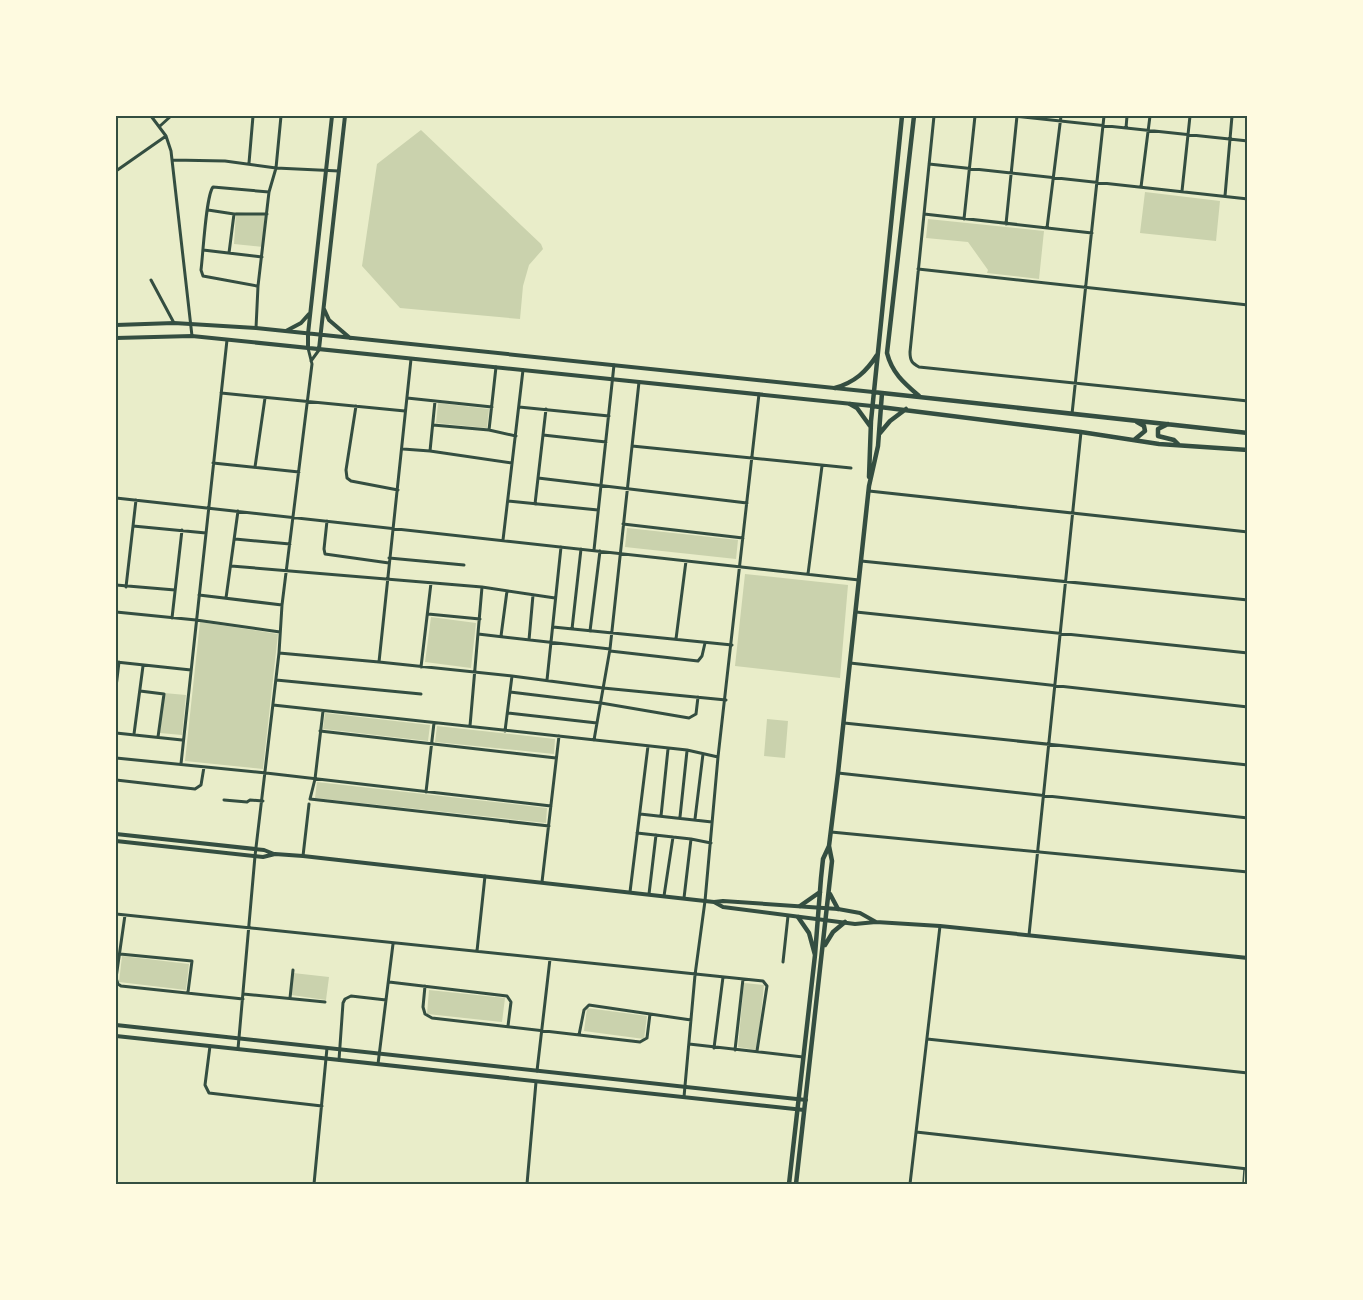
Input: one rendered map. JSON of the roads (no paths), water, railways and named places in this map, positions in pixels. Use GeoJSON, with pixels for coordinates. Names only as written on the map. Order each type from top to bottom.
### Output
{"type":"FeatureCollection","features":[{"type":"Feature","properties":{"kind":"main road"},"geometry":{"type":"LineString","coordinates":[[869,488],[873,392],[902,116]]}},
{"type":"Feature","properties":{"kind":"main road"},"geometry":{"type":"LineString","coordinates":[[914,116],[886,353],[890,365],[900,379],[921,397]]}},
{"type":"Feature","properties":{"kind":"main road"},"geometry":{"type":"LineString","coordinates":[[835,388],[856,380],[877,355]]}},
{"type":"Feature","properties":{"kind":"main road"},"geometry":{"type":"LineString","coordinates":[[873,392],[1245,433]]}},
{"type":"Feature","properties":{"kind":"main road"},"geometry":{"type":"LineString","coordinates":[[796,1185],[832,861],[829,846],[830,832],[882,393]]}},
{"type":"Feature","properties":{"kind":"main road"},"geometry":{"type":"LineString","coordinates":[[850,404],[857,408],[870,426]]}},
{"type":"Feature","properties":{"kind":"main road"},"geometry":{"type":"LineString","coordinates":[[872,406],[1081,432],[1134,441],[1248,450]]}},
{"type":"Feature","properties":{"kind":"main road"},"geometry":{"type":"LineString","coordinates":[[878,434],[906,409]]}},
{"type":"Feature","properties":{"kind":"main road"},"geometry":{"type":"LineString","coordinates":[[1134,441],[1145,431],[1144,426],[1135,421]]}},
{"type":"Feature","properties":{"kind":"main road"},"geometry":{"type":"LineString","coordinates":[[1168,424],[1158,429],[1158,435],[1174,440],[1179,445]]}},
{"type":"Feature","properties":{"kind":"main road"},"geometry":{"type":"LineString","coordinates":[[789,1185],[815,956],[823,859],[829,846]]}},
{"type":"Feature","properties":{"kind":"main road"},"geometry":{"type":"LineString","coordinates":[[800,906],[820,891]]}},
{"type":"Feature","properties":{"kind":"main road"},"geometry":{"type":"LineString","coordinates":[[829,892],[838,909]]}},
{"type":"Feature","properties":{"kind":"main road"},"geometry":{"type":"LineString","coordinates":[[798,917],[809,933],[815,956]]}},
{"type":"Feature","properties":{"kind":"main road"},"geometry":{"type":"LineString","coordinates":[[823,948],[833,932],[845,922]]}},
{"type":"Feature","properties":{"kind":"street"},"geometry":{"type":"LineString","coordinates":[[151,116],[166,136],[172,160],[192,336]]}},
{"type":"Feature","properties":{"kind":"street"},"geometry":{"type":"LineString","coordinates":[[160,126],[171,116]]}},
{"type":"Feature","properties":{"kind":"street"},"geometry":{"type":"LineString","coordinates":[[249,163],[253,116]]}},
{"type":"Feature","properties":{"kind":"street"},"geometry":{"type":"LineString","coordinates":[[256,328],[258,286],[269,192],[276,168],[281,116]]}},
{"type":"Feature","properties":{"kind":"street"},"geometry":{"type":"LineString","coordinates":[[312,361],[308,348],[308,334],[332,116]]}},
{"type":"Feature","properties":{"kind":"street"},"geometry":{"type":"LineString","coordinates":[[238,1049],[255,856],[266,773],[286,570],[312,361],[319,349],[345,116]]}},
{"type":"Feature","properties":{"kind":"street"},"geometry":{"type":"LineString","coordinates":[[934,116],[910,352],[910,360],[913,364],[920,367],[1247,401],[1248,392]]}},
{"type":"Feature","properties":{"kind":"street"},"geometry":{"type":"LineString","coordinates":[[964,219],[975,116]]}},
{"type":"Feature","properties":{"kind":"street"},"geometry":{"type":"LineString","coordinates":[[1006,224],[1016,116],[1248,141]]}},
{"type":"Feature","properties":{"kind":"street"},"geometry":{"type":"LineString","coordinates":[[1047,228],[1061,116]]}},
{"type":"Feature","properties":{"kind":"street"},"geometry":{"type":"LineString","coordinates":[[1072,414],[1104,116]]}},
{"type":"Feature","properties":{"kind":"street"},"geometry":{"type":"LineString","coordinates":[[1126,128],[1127,116]]}},
{"type":"Feature","properties":{"kind":"street"},"geometry":{"type":"LineString","coordinates":[[1141,187],[1150,116]]}},
{"type":"Feature","properties":{"kind":"street"},"geometry":{"type":"LineString","coordinates":[[1182,191],[1190,116]]}},
{"type":"Feature","properties":{"kind":"street"},"geometry":{"type":"LineString","coordinates":[[1225,196],[1232,116]]}},
{"type":"Feature","properties":{"kind":"street"},"geometry":{"type":"LineString","coordinates":[[116,171],[166,136]]}},
{"type":"Feature","properties":{"kind":"street"},"geometry":{"type":"LineString","coordinates":[[172,160],[249,163],[276,168],[339,171]]}},
{"type":"Feature","properties":{"kind":"street"},"geometry":{"type":"LineString","coordinates":[[929,164],[1248,199]]}},
{"type":"Feature","properties":{"kind":"street"},"geometry":{"type":"LineString","coordinates":[[258,286],[203,276],[201,270],[210,190],[213,187],[269,192]]}},
{"type":"Feature","properties":{"kind":"street"},"geometry":{"type":"LineString","coordinates":[[208,210],[234,214],[267,214]]}},
{"type":"Feature","properties":{"kind":"street"},"geometry":{"type":"LineString","coordinates":[[229,253],[234,214]]}},
{"type":"Feature","properties":{"kind":"street"},"geometry":{"type":"LineString","coordinates":[[924,214],[1092,233]]}},
{"type":"Feature","properties":{"kind":"street"},"geometry":{"type":"LineString","coordinates":[[203,250],[262,257]]}},
{"type":"Feature","properties":{"kind":"street"},"geometry":{"type":"LineString","coordinates":[[918,269],[1248,305]]}},
{"type":"Feature","properties":{"kind":"street"},"geometry":{"type":"LineString","coordinates":[[151,280],[174,323]]}},
{"type":"Feature","properties":{"kind":"street"},"geometry":{"type":"LineString","coordinates":[[323,309],[329,320],[350,338]]}},
{"type":"Feature","properties":{"kind":"street"},"geometry":{"type":"LineString","coordinates":[[286,332],[301,323],[310,312]]}},
{"type":"Feature","properties":{"kind":"street"},"geometry":{"type":"LineString","coordinates":[[116,326],[174,323],[256,328],[873,392]]}},
{"type":"Feature","properties":{"kind":"street"},"geometry":{"type":"LineString","coordinates":[[116,338],[192,336],[227,339],[872,406]]}},
{"type":"Feature","properties":{"kind":"street"},"geometry":{"type":"LineString","coordinates":[[181,764],[227,339]]}},
{"type":"Feature","properties":{"kind":"street"},"geometry":{"type":"LineString","coordinates":[[380,662],[411,359]]}},
{"type":"Feature","properties":{"kind":"street"},"geometry":{"type":"LineString","coordinates":[[594,550],[614,365]]}},
{"type":"Feature","properties":{"kind":"street"},"geometry":{"type":"LineString","coordinates":[[489,430],[496,368]]}},
{"type":"Feature","properties":{"kind":"street"},"geometry":{"type":"LineString","coordinates":[[503,540],[523,370]]}},
{"type":"Feature","properties":{"kind":"street"},"geometry":{"type":"LineString","coordinates":[[594,740],[610,650],[639,382]]}},
{"type":"Feature","properties":{"kind":"street"},"geometry":{"type":"LineString","coordinates":[[221,393],[405,411]]}},
{"type":"Feature","properties":{"kind":"street"},"geometry":{"type":"LineString","coordinates":[[684,1097],[718,757],[759,394]]}},
{"type":"Feature","properties":{"kind":"street"},"geometry":{"type":"LineString","coordinates":[[255,468],[265,397]]}},
{"type":"Feature","properties":{"kind":"street"},"geometry":{"type":"LineString","coordinates":[[407,398],[492,407]]}},
{"type":"Feature","properties":{"kind":"street"},"geometry":{"type":"LineString","coordinates":[[430,451],[435,401]]}},
{"type":"Feature","properties":{"kind":"street"},"geometry":{"type":"LineString","coordinates":[[356,406],[346,470],[347,478],[398,490]]}},
{"type":"Feature","properties":{"kind":"street"},"geometry":{"type":"LineString","coordinates":[[519,407],[609,416]]}},
{"type":"Feature","properties":{"kind":"street"},"geometry":{"type":"LineString","coordinates":[[535,504],[546,410]]}},
{"type":"Feature","properties":{"kind":"street"},"geometry":{"type":"LineString","coordinates":[[433,425],[516,435]]}},
{"type":"Feature","properties":{"kind":"street"},"geometry":{"type":"LineString","coordinates":[[1244,426],[1245,433]]}},
{"type":"Feature","properties":{"kind":"street"},"geometry":{"type":"LineString","coordinates":[[1029,935],[1081,432]]}},
{"type":"Feature","properties":{"kind":"street"},"geometry":{"type":"LineString","coordinates":[[543,435],[606,442]]}},
{"type":"Feature","properties":{"kind":"street"},"geometry":{"type":"LineString","coordinates":[[632,446],[851,468]]}},
{"type":"Feature","properties":{"kind":"street"},"geometry":{"type":"LineString","coordinates":[[403,449],[512,463]]}},
{"type":"Feature","properties":{"kind":"street"},"geometry":{"type":"LineString","coordinates":[[213,463],[299,472]]}},
{"type":"Feature","properties":{"kind":"street"},"geometry":{"type":"LineString","coordinates":[[808,574],[822,465]]}},
{"type":"Feature","properties":{"kind":"street"},"geometry":{"type":"LineString","coordinates":[[538,478],[747,503]]}},
{"type":"Feature","properties":{"kind":"street"},"geometry":{"type":"LineString","coordinates":[[869,488],[1248,532]]}},
{"type":"Feature","properties":{"kind":"street"},"geometry":{"type":"LineString","coordinates":[[116,498],[859,580]]}},
{"type":"Feature","properties":{"kind":"street"},"geometry":{"type":"LineString","coordinates":[[126,587],[136,500]]}},
{"type":"Feature","properties":{"kind":"street"},"geometry":{"type":"LineString","coordinates":[[508,501],[598,510]]}},
{"type":"Feature","properties":{"kind":"street"},"geometry":{"type":"LineString","coordinates":[[226,598],[238,511]]}},
{"type":"Feature","properties":{"kind":"street"},"geometry":{"type":"LineString","coordinates":[[327,521],[325,554],[389,563]]}},
{"type":"Feature","properties":{"kind":"street"},"geometry":{"type":"LineString","coordinates":[[623,524],[743,538]]}},
{"type":"Feature","properties":{"kind":"street"},"geometry":{"type":"LineString","coordinates":[[133,526],[206,533]]}},
{"type":"Feature","properties":{"kind":"street"},"geometry":{"type":"LineString","coordinates":[[172,618],[182,530]]}},
{"type":"Feature","properties":{"kind":"street"},"geometry":{"type":"LineString","coordinates":[[235,539],[290,544]]}},
{"type":"Feature","properties":{"kind":"street"},"geometry":{"type":"LineString","coordinates":[[547,680],[561,547]]}},
{"type":"Feature","properties":{"kind":"street"},"geometry":{"type":"LineString","coordinates":[[572,629],[580,549]]}},
{"type":"Feature","properties":{"kind":"street"},"geometry":{"type":"LineString","coordinates":[[590,631],[600,551]]}},
{"type":"Feature","properties":{"kind":"street"},"geometry":{"type":"LineString","coordinates":[[389,558],[464,565]]}},
{"type":"Feature","properties":{"kind":"street"},"geometry":{"type":"LineString","coordinates":[[675,639],[686,561]]}},
{"type":"Feature","properties":{"kind":"street"},"geometry":{"type":"LineString","coordinates":[[861,561],[1248,600]]}},
{"type":"Feature","properties":{"kind":"street"},"geometry":{"type":"LineString","coordinates":[[231,566],[482,587],[555,598]]}},
{"type":"Feature","properties":{"kind":"street"},"geometry":{"type":"LineString","coordinates":[[421,667],[431,583]]}},
{"type":"Feature","properties":{"kind":"street"},"geometry":{"type":"LineString","coordinates":[[116,585],[175,590]]}},
{"type":"Feature","properties":{"kind":"street"},"geometry":{"type":"LineString","coordinates":[[470,727],[482,587]]}},
{"type":"Feature","properties":{"kind":"street"},"geometry":{"type":"LineString","coordinates":[[501,636],[507,591]]}},
{"type":"Feature","properties":{"kind":"street"},"geometry":{"type":"LineString","coordinates":[[199,595],[282,605]]}},
{"type":"Feature","properties":{"kind":"street"},"geometry":{"type":"LineString","coordinates":[[529,640],[533,595]]}},
{"type":"Feature","properties":{"kind":"street"},"geometry":{"type":"LineString","coordinates":[[116,612],[280,632]]}},
{"type":"Feature","properties":{"kind":"street"},"geometry":{"type":"LineString","coordinates":[[856,612],[1248,653]]}},
{"type":"Feature","properties":{"kind":"street"},"geometry":{"type":"LineString","coordinates":[[428,614],[480,620]]}},
{"type":"Feature","properties":{"kind":"street"},"geometry":{"type":"LineString","coordinates":[[553,627],[732,645]]}},
{"type":"Feature","properties":{"kind":"street"},"geometry":{"type":"LineString","coordinates":[[478,634],[551,641],[698,661],[702,656],[705,643]]}},
{"type":"Feature","properties":{"kind":"street"},"geometry":{"type":"LineString","coordinates":[[279,653],[726,699]]}},
{"type":"Feature","properties":{"kind":"street"},"geometry":{"type":"LineString","coordinates":[[116,687],[117,662],[191,670]]}},
{"type":"Feature","properties":{"kind":"street"},"geometry":{"type":"LineString","coordinates":[[850,663],[1248,707]]}},
{"type":"Feature","properties":{"kind":"street"},"geometry":{"type":"LineString","coordinates":[[134,734],[143,666]]}},
{"type":"Feature","properties":{"kind":"street"},"geometry":{"type":"LineString","coordinates":[[505,731],[512,676]]}},
{"type":"Feature","properties":{"kind":"street"},"geometry":{"type":"LineString","coordinates":[[276,680],[421,694]]}},
{"type":"Feature","properties":{"kind":"street"},"geometry":{"type":"LineString","coordinates":[[140,691],[164,694],[159,737]]}},
{"type":"Feature","properties":{"kind":"street"},"geometry":{"type":"LineString","coordinates":[[510,692],[601,703],[689,718],[696,714],[698,697]]}},
{"type":"Feature","properties":{"kind":"street"},"geometry":{"type":"LineString","coordinates":[[273,705],[687,750],[718,757]]}},
{"type":"Feature","properties":{"kind":"street"},"geometry":{"type":"LineString","coordinates":[[323,711],[315,779],[309,800],[549,826]]}},
{"type":"Feature","properties":{"kind":"street"},"geometry":{"type":"LineString","coordinates":[[508,713],[597,723]]}},
{"type":"Feature","properties":{"kind":"street"},"geometry":{"type":"LineString","coordinates":[[426,792],[434,723]]}},
{"type":"Feature","properties":{"kind":"street"},"geometry":{"type":"LineString","coordinates":[[844,723],[1248,765]]}},
{"type":"Feature","properties":{"kind":"street"},"geometry":{"type":"LineString","coordinates":[[320,731],[556,758]]}},
{"type":"Feature","properties":{"kind":"street"},"geometry":{"type":"LineString","coordinates":[[116,733],[183,740]]}},
{"type":"Feature","properties":{"kind":"street"},"geometry":{"type":"LineString","coordinates":[[542,882],[559,736]]}},
{"type":"Feature","properties":{"kind":"street"},"geometry":{"type":"LineString","coordinates":[[630,892],[648,746]]}},
{"type":"Feature","properties":{"kind":"street"},"geometry":{"type":"LineString","coordinates":[[661,816],[668,748]]}},
{"type":"Feature","properties":{"kind":"street"},"geometry":{"type":"LineString","coordinates":[[680,818],[687,750]]}},
{"type":"Feature","properties":{"kind":"street"},"geometry":{"type":"LineString","coordinates":[[694,819],[703,754]]}},
{"type":"Feature","properties":{"kind":"street"},"geometry":{"type":"LineString","coordinates":[[116,758],[551,806]]}},
{"type":"Feature","properties":{"kind":"street"},"geometry":{"type":"LineString","coordinates":[[116,780],[195,789],[201,785],[204,767]]}},
{"type":"Feature","properties":{"kind":"street"},"geometry":{"type":"LineString","coordinates":[[838,773],[1248,818]]}},
{"type":"Feature","properties":{"kind":"street"},"geometry":{"type":"LineString","coordinates":[[224,800],[262,801]]}},
{"type":"Feature","properties":{"kind":"street"},"geometry":{"type":"LineString","coordinates":[[303,856],[309,804]]}},
{"type":"Feature","properties":{"kind":"street"},"geometry":{"type":"LineString","coordinates":[[640,814],[712,822]]}},
{"type":"Feature","properties":{"kind":"street"},"geometry":{"type":"LineString","coordinates":[[830,832],[1248,872]]}},
{"type":"Feature","properties":{"kind":"street"},"geometry":{"type":"LineString","coordinates":[[637,833],[711,843]]}},
{"type":"Feature","properties":{"kind":"street"},"geometry":{"type":"LineString","coordinates":[[116,834],[257,849],[275,854],[714,902],[838,909],[861,913],[876,922]]}},
{"type":"Feature","properties":{"kind":"street"},"geometry":{"type":"LineString","coordinates":[[649,894],[656,835]]}},
{"type":"Feature","properties":{"kind":"street"},"geometry":{"type":"LineString","coordinates":[[664,896],[673,837]]}},
{"type":"Feature","properties":{"kind":"street"},"geometry":{"type":"LineString","coordinates":[[684,898],[691,839]]}},
{"type":"Feature","properties":{"kind":"street"},"geometry":{"type":"LineString","coordinates":[[116,841],[267,857],[275,854]]}},
{"type":"Feature","properties":{"kind":"street"},"geometry":{"type":"LineString","coordinates":[[477,951],[485,876]]}},
{"type":"Feature","properties":{"kind":"street"},"geometry":{"type":"LineString","coordinates":[[714,902],[723,907],[861,924],[876,922],[940,926],[1248,958]]}},
{"type":"Feature","properties":{"kind":"street"},"geometry":{"type":"LineString","coordinates":[[116,914],[763,981],[766,986],[757,1052]]}},
{"type":"Feature","properties":{"kind":"street"},"geometry":{"type":"LineString","coordinates":[[125,915],[116,982],[121,986],[325,1002]]}},
{"type":"Feature","properties":{"kind":"street"},"geometry":{"type":"LineString","coordinates":[[783,962],[788,915]]}},
{"type":"Feature","properties":{"kind":"street"},"geometry":{"type":"LineString","coordinates":[[909,1185],[940,926]]}},
{"type":"Feature","properties":{"kind":"street"},"geometry":{"type":"LineString","coordinates":[[378,1064],[393,943]]}},
{"type":"Feature","properties":{"kind":"street"},"geometry":{"type":"LineString","coordinates":[[120,954],[192,961],[188,992]]}},
{"type":"Feature","properties":{"kind":"street"},"geometry":{"type":"LineString","coordinates":[[537,1071],[550,959]]}},
{"type":"Feature","properties":{"kind":"street"},"geometry":{"type":"LineString","coordinates":[[290,998],[293,970]]}},
{"type":"Feature","properties":{"kind":"street"},"geometry":{"type":"LineString","coordinates":[[714,1048],[723,977]]}},
{"type":"Feature","properties":{"kind":"street"},"geometry":{"type":"LineString","coordinates":[[735,1050],[743,979]]}},
{"type":"Feature","properties":{"kind":"street"},"geometry":{"type":"LineString","coordinates":[[389,982],[507,996],[511,1002],[508,1026]]}},
{"type":"Feature","properties":{"kind":"street"},"geometry":{"type":"LineString","coordinates":[[426,987],[423,1007],[428,1017],[644,1041],[650,1014]]}},
{"type":"Feature","properties":{"kind":"street"},"geometry":{"type":"LineString","coordinates":[[339,1060],[345,999],[351,996],[386,1000]]}},
{"type":"Feature","properties":{"kind":"street"},"geometry":{"type":"LineString","coordinates":[[579,1035],[584,1010],[589,1005],[691,1020]]}},
{"type":"Feature","properties":{"kind":"street"},"geometry":{"type":"LineString","coordinates":[[116,1025],[806,1100]]}},
{"type":"Feature","properties":{"kind":"street"},"geometry":{"type":"LineString","coordinates":[[116,1035],[804,1110]]}},
{"type":"Feature","properties":{"kind":"street"},"geometry":{"type":"LineString","coordinates":[[927,1039],[1248,1073]]}},
{"type":"Feature","properties":{"kind":"street"},"geometry":{"type":"LineString","coordinates":[[689,1044],[803,1057]]}},
{"type":"Feature","properties":{"kind":"street"},"geometry":{"type":"LineString","coordinates":[[210,1046],[205,1085],[209,1093],[322,1106]]}},
{"type":"Feature","properties":{"kind":"street"},"geometry":{"type":"LineString","coordinates":[[314,1185],[327,1048]]}},
{"type":"Feature","properties":{"kind":"street"},"geometry":{"type":"LineString","coordinates":[[527,1185],[536,1081]]}},
{"type":"Feature","properties":{"kind":"street"},"geometry":{"type":"LineString","coordinates":[[916,1132],[1246,1169]]}},
{"type":"Feature","properties":{"kind":"lane"},"geometry":{"type":"LineString","coordinates":[[1243,1185],[1246,1169]]}}]}
